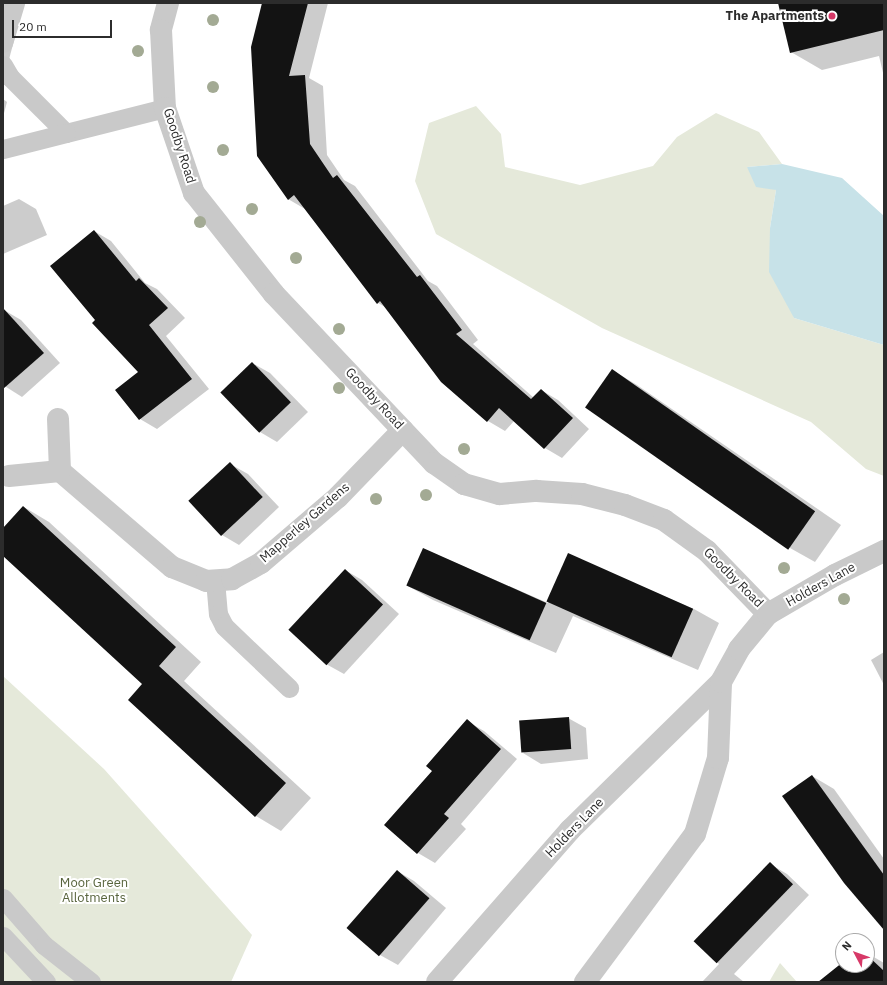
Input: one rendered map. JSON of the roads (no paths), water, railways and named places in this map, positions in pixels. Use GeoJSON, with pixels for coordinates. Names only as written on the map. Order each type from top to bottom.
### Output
{"type":"FeatureCollection","features":[{"type":"Feature","properties":{"kind":"street","name":"Goodby Road"},"geometry":{"type":"LineString","coordinates":[[168,3],[161,30],[165,108],[194,193],[274,294],[434,463],[464,484],[500,494],[537,491],[582,494],[625,505],[664,520],[707,551],[768,614]]}},
{"type":"Feature","properties":{"kind":"street"},"geometry":{"type":"LineString","coordinates":[[9,476],[60,471],[58,419]]}},
{"type":"Feature","properties":{"kind":"street","name":"Mapperley Gardens"},"geometry":{"type":"LineString","coordinates":[[60,471],[172,567],[206,581],[232,579],[261,564],[338,497],[403,430]]}},
{"type":"Feature","properties":{"kind":"street","name":"Holders Lane"},"geometry":{"type":"LineString","coordinates":[[436,982],[570,830],[721,682],[739,648],[768,614],[835,575],[884,551]]}},
{"type":"Feature","properties":{"kind":"street","name":"Holders Lane"},"geometry":{"type":"LineString","coordinates":[[585,982],[695,834],[718,758],[721,682]]}},
{"type":"Feature","properties":{"kind":"lane"},"geometry":{"type":"LineString","coordinates":[[3,43],[15,3]]}},
{"type":"Feature","properties":{"kind":"lane"},"geometry":{"type":"LineString","coordinates":[[3,65],[10,77],[66,133]]}},
{"type":"Feature","properties":{"kind":"lane"},"geometry":{"type":"LineString","coordinates":[[3,149],[165,108]]}},
{"type":"Feature","properties":{"kind":"lane"},"geometry":{"type":"LineString","coordinates":[[215,580],[218,614],[224,626],[289,688]]}},
{"type":"Feature","properties":{"kind":"lane"},"geometry":{"type":"LineString","coordinates":[[3,898],[44,945],[91,982]]}},
{"type":"Feature","properties":{"kind":"lane"},"geometry":{"type":"LineString","coordinates":[[3,936],[46,982]]}},
{"type":"Feature","properties":{"kind":"water"},"geometry":{"type":"Polygon","coordinates":[[[782,164],[842,178],[884,216],[884,345],[794,318],[769,272],[770,228],[776,190],[756,187],[747,167],[782,164]]]}},
{"type":"Feature","properties":{"kind":"place","name":"The Apartments"},"geometry":{"type":"Point","coordinates":[832,16]}},
{"type":"Feature","properties":{"kind":"park label","name":"Moor Green Allotments"},"geometry":{"type":"Point","coordinates":[94,892]}}]}
